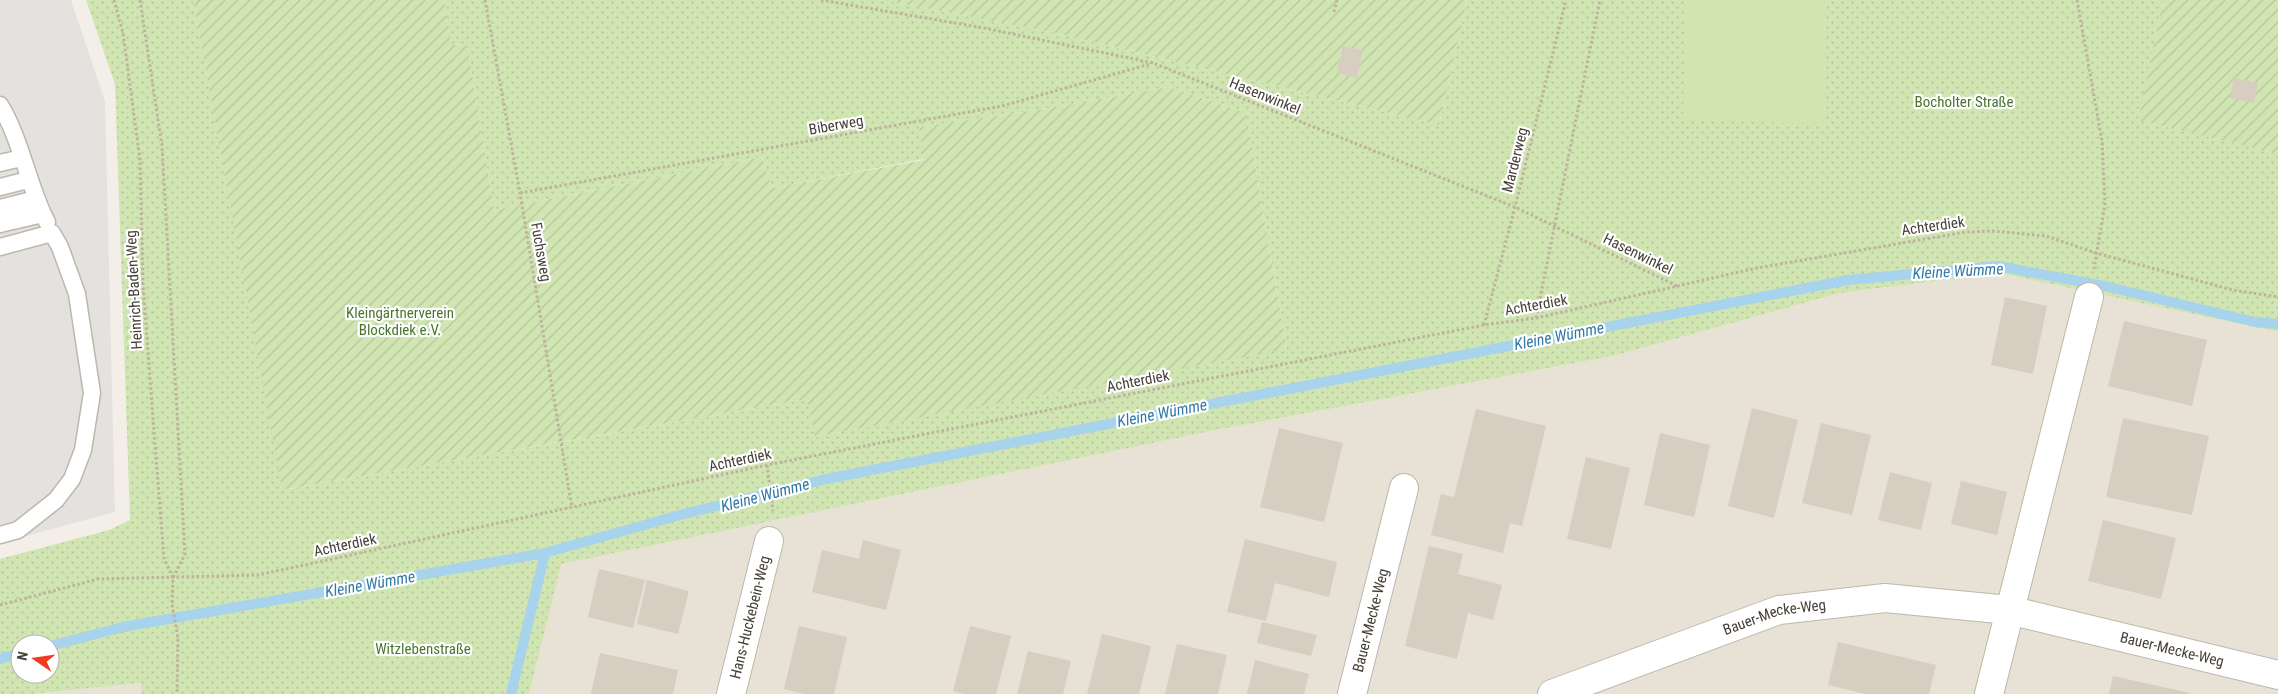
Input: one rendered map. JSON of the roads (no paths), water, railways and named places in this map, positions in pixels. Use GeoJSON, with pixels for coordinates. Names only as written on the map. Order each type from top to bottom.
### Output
{"type":"FeatureCollection","features":[{"type":"Feature","properties":{"kind":"street"},"geometry":{"type":"LineString","coordinates":[[1989,694],[2089,297]]}},
{"type":"Feature","properties":{"kind":"street","name":"Bauer-Mecke-Weg"},"geometry":{"type":"LineString","coordinates":[[1352,694],[1404,488]]}},
{"type":"Feature","properties":{"kind":"street","name":"Hans-Huckebein-Weg"},"geometry":{"type":"LineString","coordinates":[[731,694],[769,541]]}},
{"type":"Feature","properties":{"kind":"street","name":"Bauer-Mecke-Weg"},"geometry":{"type":"LineString","coordinates":[[1552,694],[1779,610],[1885,598],[2009,610],[2278,676]]}},
{"type":"Feature","properties":{"kind":"lane"},"geometry":{"type":"LineString","coordinates":[[0,535],[18,530],[56,500],[72,479],[83,450],[92,393],[77,294],[60,248],[28,180],[22,158],[7,137],[1,109]]}},
{"type":"Feature","properties":{"kind":"lane"},"geometry":{"type":"LineString","coordinates":[[0,163],[22,158]]}},
{"type":"Feature","properties":{"kind":"lane"},"geometry":{"type":"LineString","coordinates":[[0,187],[28,180]]}},
{"type":"Feature","properties":{"kind":"lane"},"geometry":{"type":"LineString","coordinates":[[0,208],[36,199]]}},
{"type":"Feature","properties":{"kind":"lane"},"geometry":{"type":"LineString","coordinates":[[0,224],[43,214]]}},
{"type":"Feature","properties":{"kind":"lane"},"geometry":{"type":"LineString","coordinates":[[0,247],[52,233]]}},
{"type":"Feature","properties":{"kind":"waterway","name":"Kleine Wümme"},"geometry":{"type":"LineString","coordinates":[[60,643],[123,627],[545,553],[680,515],[826,479],[1848,280],[1998,266],[2109,287],[2255,322],[2278,324]]}},
{"type":"Feature","properties":{"kind":"waterway"},"geometry":{"type":"LineString","coordinates":[[511,694],[545,553]]}},
{"type":"Feature","properties":{"kind":"waterway","name":"Kleine Wümme"},"geometry":{"type":"LineString","coordinates":[[0,659],[10,656]]}},
{"type":"Feature","properties":{"kind":"park label","name":"Bocholter Straße"},"geometry":{"type":"Point","coordinates":[1964,102]}},
{"type":"Feature","properties":{"kind":"park label","name":"Kleingärtnerverein Blockdiek e.V."},"geometry":{"type":"Point","coordinates":[400,322]}},
{"type":"Feature","properties":{"kind":"park label","name":"Witzlebenstraße"},"geometry":{"type":"Point","coordinates":[423,649]}}]}
